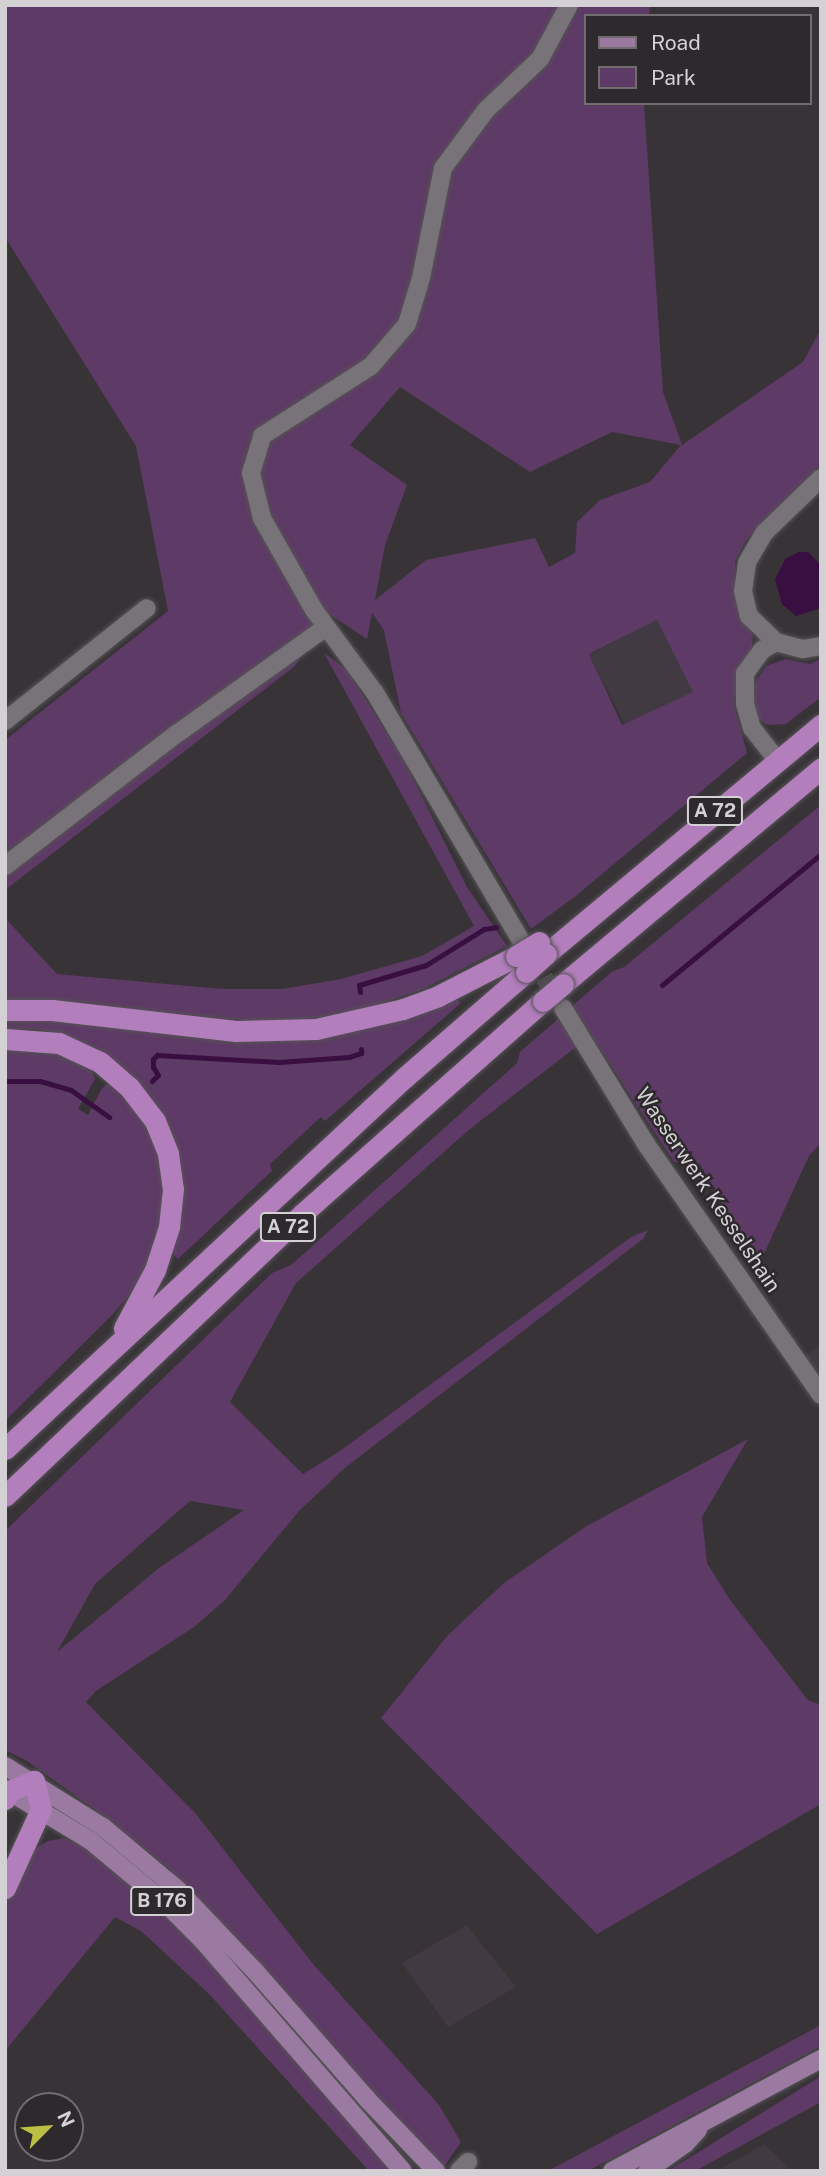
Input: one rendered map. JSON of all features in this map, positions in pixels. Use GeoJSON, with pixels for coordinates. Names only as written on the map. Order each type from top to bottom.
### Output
{"type":"FeatureCollection","features":[{"type":"Feature","properties":{"kind":"highway","name":"A 72"},"geometry":{"type":"LineString","coordinates":[[5,1449],[117,1342],[404,1079],[529,952],[609,899],[821,725]]}},
{"type":"Feature","properties":{"kind":"highway","name":"A 72"},"geometry":{"type":"LineString","coordinates":[[5,1496],[302,1214],[553,1005],[564,984],[821,768]]}},
{"type":"Feature","properties":{"kind":"highway"},"geometry":{"type":"LineString","coordinates":[[5,1010],[52,1010],[236,1031],[316,1028],[403,1009],[439,996],[529,952]]}},
{"type":"Feature","properties":{"kind":"highway"},"geometry":{"type":"LineString","coordinates":[[5,1039],[59,1043],[100,1062],[129,1087],[155,1121],[169,1154],[173,1189],[169,1227],[155,1270],[117,1342]]}},
{"type":"Feature","properties":{"kind":"highway"},"geometry":{"type":"LineString","coordinates":[[5,1888],[41,1809],[34,1781],[7,1793]]}},
{"type":"Feature","properties":{"kind":"main road"},"geometry":{"type":"LineString","coordinates":[[5,1766],[34,1781]]}},
{"type":"Feature","properties":{"kind":"main road","name":"B 176"},"geometry":{"type":"LineString","coordinates":[[34,1781],[103,1827],[178,1890],[255,1971],[367,2099],[436,2171]]}},
{"type":"Feature","properties":{"kind":"main road","name":"B 176"},"geometry":{"type":"LineString","coordinates":[[7,1793],[41,1809],[125,1867],[183,1921],[403,2171]]}},
{"type":"Feature","properties":{"kind":"main road"},"geometry":{"type":"LineString","coordinates":[[612,2171],[821,2059]]}},
{"type":"Feature","properties":{"kind":"main road"},"geometry":{"type":"LineString","coordinates":[[647,2171],[685,2144],[702,2125]]}},
{"type":"Feature","properties":{"kind":"street"},"geometry":{"type":"LineString","coordinates":[[529,952],[375,693],[326,627],[262,518],[251,473],[262,436],[371,366],[407,324],[421,278],[443,168],[486,110],[540,59],[569,5]]}},
{"type":"Feature","properties":{"kind":"street"},"geometry":{"type":"LineString","coordinates":[[821,478],[764,533],[747,562],[743,591],[749,616],[776,642],[803,649],[821,646]]}},
{"type":"Feature","properties":{"kind":"street"},"geometry":{"type":"LineString","coordinates":[[5,721],[146,608]]}},
{"type":"Feature","properties":{"kind":"street"},"geometry":{"type":"LineString","coordinates":[[5,866],[178,733],[326,627]]}},
{"type":"Feature","properties":{"kind":"street"},"geometry":{"type":"LineString","coordinates":[[776,642],[762,650],[745,673],[745,704],[752,727],[777,760]]}},
{"type":"Feature","properties":{"kind":"street","name":"Wasserwerk Kesselshain"},"geometry":{"type":"LineString","coordinates":[[553,1005],[646,1144],[815,1376],[821,1395]]}},
{"type":"Feature","properties":{"kind":"shaded area"},"geometry":{"type":"Polygon","coordinates":[[[799,552],[808,552],[821,565],[821,608],[796,616],[782,604],[775,580],[785,559],[799,552]]]}},
{"type":"Feature","properties":{"kind":"shaded area"},"geometry":{"type":"Polygon","coordinates":[[[657,620],[694,692],[626,727],[589,655],[657,620]]]}},
{"type":"Feature","properties":{"kind":"shaded area"},"geometry":{"type":"Polygon","coordinates":[[[821,1345],[821,1382],[798,1360],[821,1345]]]}},
{"type":"Feature","properties":{"kind":"shaded area"},"geometry":{"type":"Polygon","coordinates":[[[467,1925],[516,1987],[448,2027],[402,1963],[467,1925]]]}},
{"type":"Feature","properties":{"kind":"shaded area"},"geometry":{"type":"Polygon","coordinates":[[[764,2144],[792,2171],[717,2171],[764,2144]]]}},
{"type":"Feature","properties":{"kind":"green space"},"geometry":{"type":"Polygon","coordinates":[[[5,5],[650,5],[649,14],[584,14],[584,105],[644,105],[663,392],[682,445],[803,362],[821,329],[821,465],[746,540],[735,561],[737,606],[753,636],[752,647],[738,679],[734,705],[747,753],[577,895],[531,929],[401,713],[384,630],[372,613],[367,639],[329,614],[295,666],[5,890],[5,740],[168,611],[136,446],[5,237],[5,5]],[[400,387],[350,445],[407,485],[385,545],[375,600],[426,560],[535,538],[549,567],[575,553],[577,522],[600,500],[650,482],[681,445],[612,432],[530,472],[400,387]],[[657,620],[589,654],[622,725],[693,692],[657,620]]]}},
{"type":"Feature","properties":{"kind":"green space"},"geometry":{"type":"Polygon","coordinates":[[[324,653],[347,670],[403,759],[467,887],[507,946],[421,990],[369,1007],[315,1018],[260,1022],[45,1000],[5,1000],[5,918],[57,974],[222,989],[282,989],[341,979],[422,956],[474,926],[324,653]]]}},
{"type":"Feature","properties":{"kind":"green space"},"geometry":{"type":"Polygon","coordinates":[[[786,659],[810,664],[821,659],[821,697],[786,724],[768,725],[755,717],[753,686],[766,666],[786,659]]]}},
{"type":"Feature","properties":{"kind":"green space"},"geometry":{"type":"Polygon","coordinates":[[[821,805],[821,1143],[809,1156],[757,1269],[700,1164],[674,1162],[572,1006],[613,971],[624,967],[821,805]]]}},
{"type":"Feature","properties":{"kind":"green space"},"geometry":{"type":"Polygon","coordinates":[[[455,997],[461,1003],[325,1121],[321,1117],[270,1164],[272,1171],[178,1259],[171,1252],[163,1119],[154,1103],[133,1076],[116,1062],[60,1035],[38,1029],[5,1030],[5,1019],[11,1018],[97,1023],[201,1039],[329,1035],[376,1027],[455,997]]]}},
{"type":"Feature","properties":{"kind":"green space"},"geometry":{"type":"Polygon","coordinates":[[[558,1019],[576,1047],[470,1129],[296,1283],[230,1402],[303,1474],[340,1451],[631,1237],[648,1230],[643,1239],[346,1467],[300,1510],[225,1600],[194,1627],[96,1691],[86,1702],[196,1814],[313,1964],[439,2105],[461,2142],[443,2168],[369,2090],[248,1950],[167,1867],[97,1811],[27,1761],[5,1750],[5,1531],[272,1273],[291,1265],[517,1063],[520,1052],[558,1019]],[[190,1501],[95,1584],[57,1652],[159,1568],[244,1510],[190,1501]]]}},
{"type":"Feature","properties":{"kind":"green space"},"geometry":{"type":"Polygon","coordinates":[[[5,1049],[38,1049],[68,1056],[91,1069],[95,1079],[78,1109],[88,1115],[102,1088],[110,1082],[141,1114],[154,1141],[164,1170],[166,1206],[157,1249],[136,1287],[112,1315],[5,1421],[5,1049]]]}},
{"type":"Feature","properties":{"kind":"green space"},"geometry":{"type":"Polygon","coordinates":[[[748,1439],[702,1517],[707,1563],[730,1600],[808,1700],[821,1705],[821,1804],[597,1934],[381,1718],[448,1635],[504,1583],[585,1527],[748,1439]]]}},
{"type":"Feature","properties":{"kind":"green space"},"geometry":{"type":"Polygon","coordinates":[[[63,1838],[89,1848],[182,1931],[395,2171],[369,2171],[209,1994],[141,1931],[115,1917],[5,2051],[5,1906],[29,1852],[48,1841],[63,1838]]]}},
{"type":"Feature","properties":{"kind":"green space"},"geometry":{"type":"Polygon","coordinates":[[[821,2025],[821,2046],[588,2171],[548,2171],[821,2025]]]}},
{"type":"Feature","properties":{"kind":"green space"},"geometry":{"type":"Polygon","coordinates":[[[821,2076],[821,2102],[695,2171],[668,2171],[821,2076]]]}},
{"type":"Feature","properties":{"kind":"waterway"},"geometry":{"type":"LineString","coordinates":[[662,985],[821,854]]}},
{"type":"Feature","properties":{"kind":"waterway"},"geometry":{"type":"LineString","coordinates":[[360,992],[359,985],[426,965],[484,929],[497,927]]}},
{"type":"Feature","properties":{"kind":"waterway"},"geometry":{"type":"LineString","coordinates":[[152,1081],[158,1075],[153,1067],[153,1059],[157,1055],[279,1062],[349,1057],[361,1053],[361,1049]]}},
{"type":"Feature","properties":{"kind":"waterway"},"geometry":{"type":"LineString","coordinates":[[5,1081],[40,1081],[71,1090],[109,1117]]}},
{"type":"Feature","properties":{"kind":"tunnel"},"geometry":{"type":"LineString","coordinates":[[530,954],[559,1002]]}}]}
